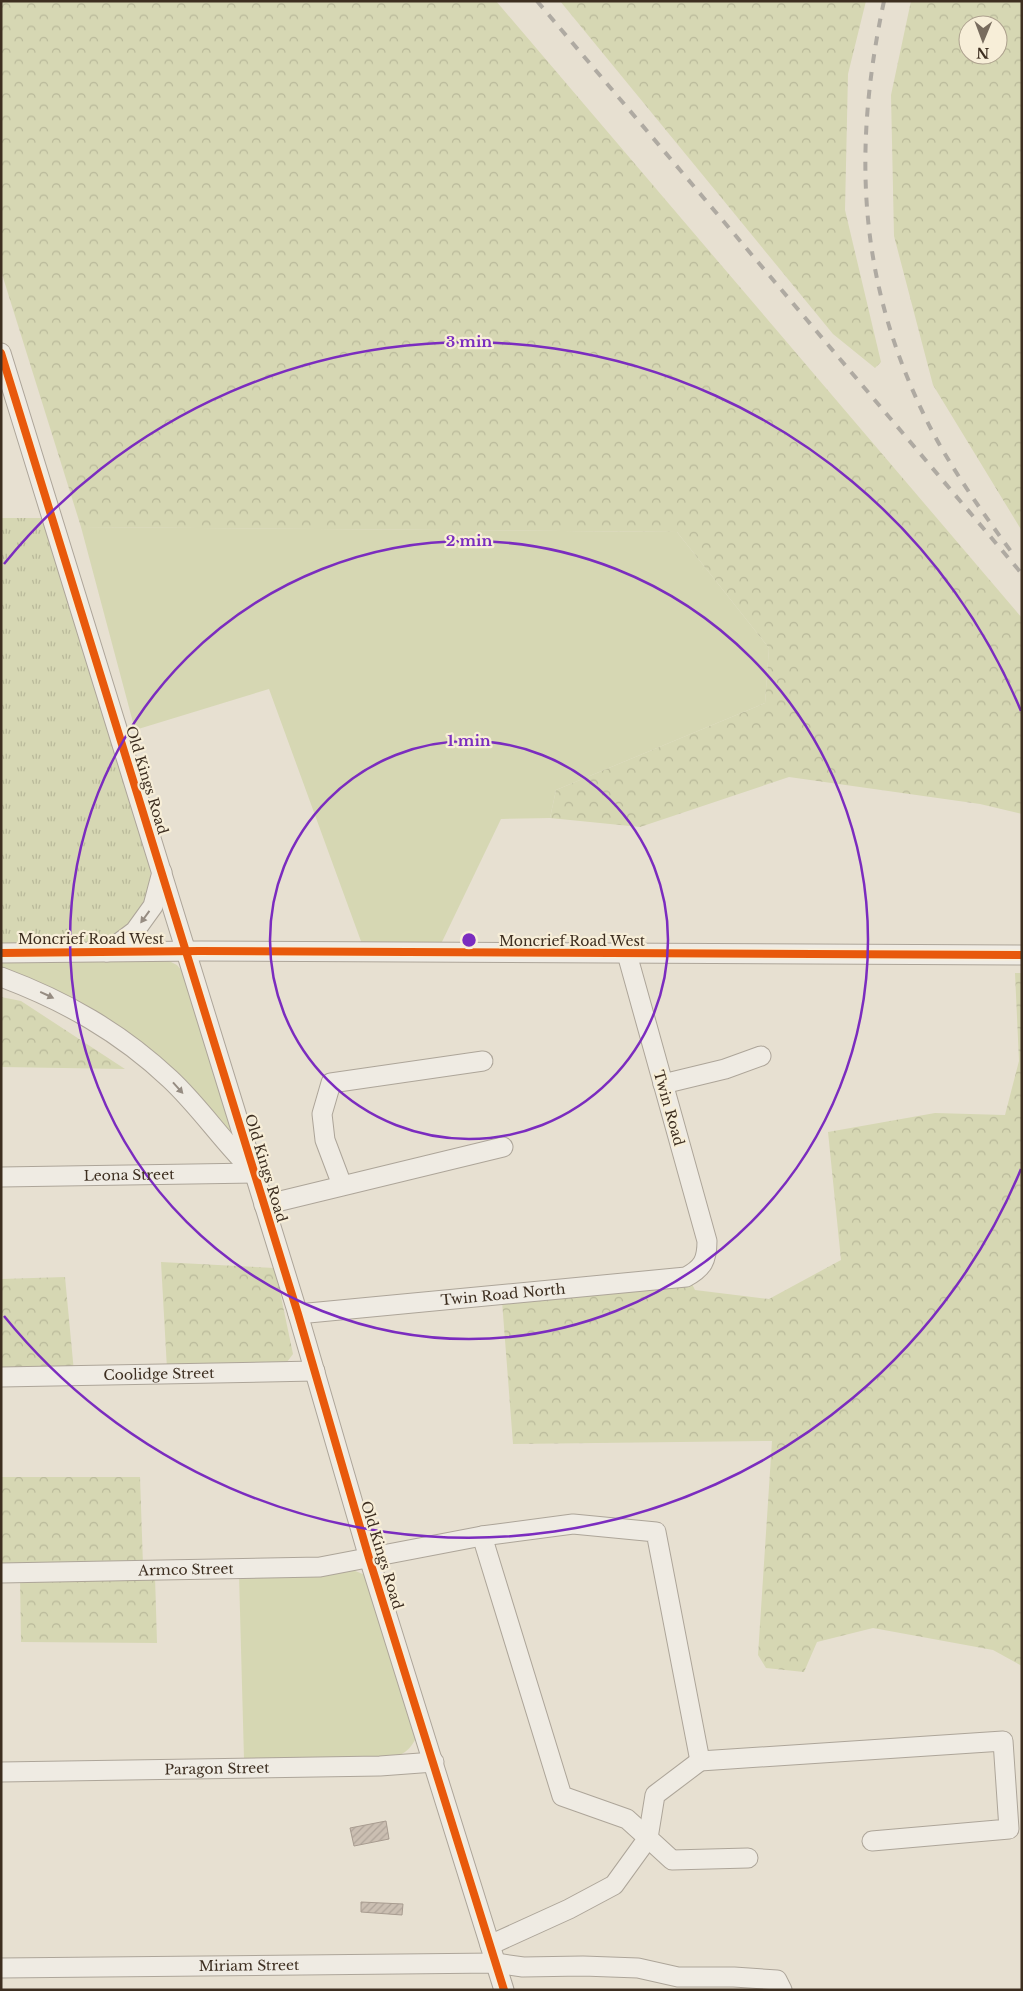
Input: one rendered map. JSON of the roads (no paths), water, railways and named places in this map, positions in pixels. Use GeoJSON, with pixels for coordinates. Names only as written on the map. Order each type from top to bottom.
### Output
{"type":"FeatureCollection","features":[{"type":"Feature","properties":{"kind":"street","name":"Old Kings Road"},"geometry":{"type":"LineString","coordinates":[[1,353],[255,1173],[369,1558],[504,1990]]}},
{"type":"Feature","properties":{"kind":"street"},"geometry":{"type":"LineString","coordinates":[[107,952],[135,931],[153,906],[162,872]]}},
{"type":"Feature","properties":{"kind":"street","name":"Moncrief Road West"},"geometry":{"type":"LineString","coordinates":[[1,953],[186,951],[1022,956]]}},
{"type":"Feature","properties":{"kind":"street","name":"Twin Road"},"geometry":{"type":"LineString","coordinates":[[627,954],[707,1241],[705,1263]]}},
{"type":"Feature","properties":{"kind":"street"},"geometry":{"type":"LineString","coordinates":[[1,977],[43,992],[91,1017],[134,1049],[170,1079],[226,1144],[255,1173]]}},
{"type":"Feature","properties":{"kind":"street"},"geometry":{"type":"LineString","coordinates":[[662,1084],[725,1069],[761,1056]]}},
{"type":"Feature","properties":{"kind":"street"},"geometry":{"type":"LineString","coordinates":[[342,1186],[325,1140],[322,1114],[331,1083],[483,1061]]}},
{"type":"Feature","properties":{"kind":"street"},"geometry":{"type":"LineString","coordinates":[[264,1205],[503,1147]]}},
{"type":"Feature","properties":{"kind":"street","name":"Leona Street"},"geometry":{"type":"LineString","coordinates":[[1,1177],[255,1173]]}},
{"type":"Feature","properties":{"kind":"street","name":"Twin Road North"},"geometry":{"type":"LineString","coordinates":[[298,1314],[686,1277],[698,1271],[705,1263]]}},
{"type":"Feature","properties":{"kind":"street","name":"Coolidge Street"},"geometry":{"type":"LineString","coordinates":[[1,1377],[315,1371]]}},
{"type":"Feature","properties":{"kind":"street","name":"Armco Street"},"geometry":{"type":"LineString","coordinates":[[1,1573],[320,1567],[482,1536],[573,1524],[656,1532],[700,1761]]}},
{"type":"Feature","properties":{"kind":"street"},"geometry":{"type":"LineString","coordinates":[[482,1536],[562,1796],[627,1819],[672,1860],[748,1858]]}},
{"type":"Feature","properties":{"kind":"street"},"geometry":{"type":"LineString","coordinates":[[490,1945],[569,1909],[614,1885],[648,1838],[655,1795],[700,1761],[1002,1741],[1009,1829],[872,1841]]}},
{"type":"Feature","properties":{"kind":"street","name":"Paragon Street"},"geometry":{"type":"LineString","coordinates":[[1,1772],[370,1766],[434,1762]]}},
{"type":"Feature","properties":{"kind":"street","name":"Miriam Street"},"geometry":{"type":"LineString","coordinates":[[1,1968],[496,1963],[523,1967],[583,1966],[638,1968],[682,1984],[734,1977],[777,1980],[782,1990]]}},
{"type":"Feature","properties":{"kind":"railway"},"geometry":{"type":"LineString","coordinates":[[537,1],[1022,574]]}},
{"type":"Feature","properties":{"kind":"railway"},"geometry":{"type":"LineString","coordinates":[[884,1],[874,56],[865,163],[868,215],[875,267],[887,318],[904,369],[927,421],[956,472],[1013,554]]}}]}
